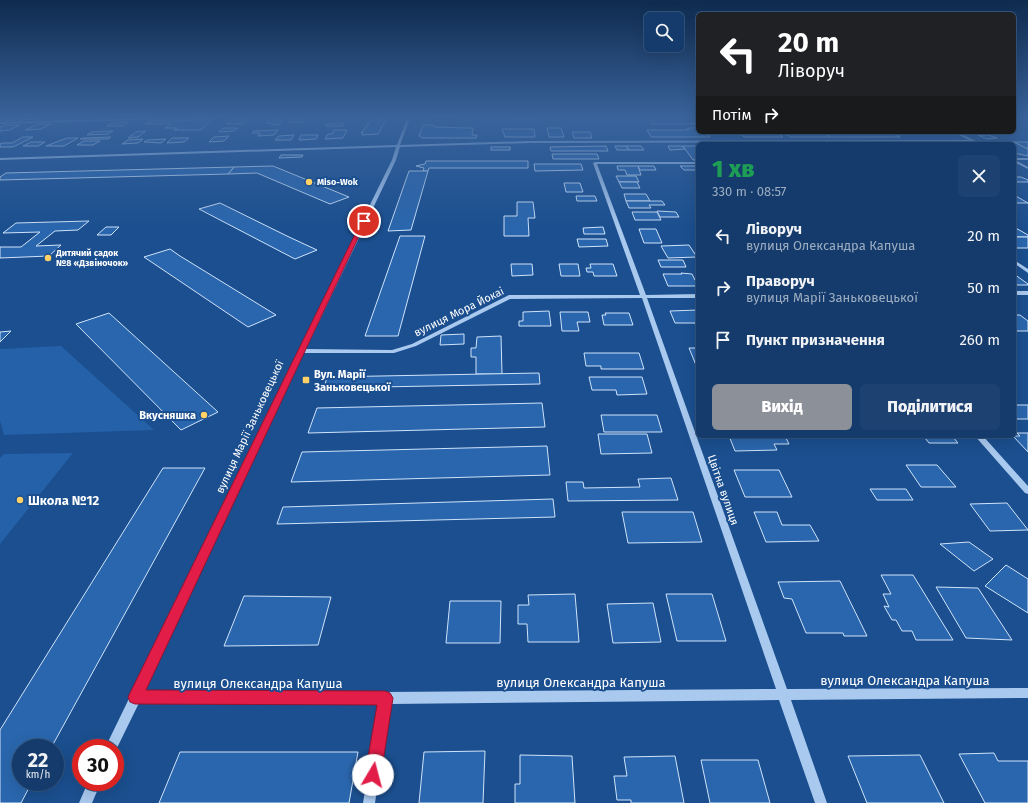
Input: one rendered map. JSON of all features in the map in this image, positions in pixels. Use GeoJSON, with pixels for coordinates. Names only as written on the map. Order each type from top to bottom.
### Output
{"type":"FeatureCollection","features":[{"type":"Feature","properties":{"kind":"street"},"geometry":{"type":"LineString","coordinates":[[0,159],[183,153]]}},
{"type":"Feature","properties":{"kind":"street","name":"вулиця Марії Заньковецької"},"geometry":{"type":"LineString","coordinates":[[115,739],[396,153]]}},
{"type":"Feature","properties":{"kind":"street"},"geometry":{"type":"LineString","coordinates":[[1016,160],[1028,159]]}},
{"type":"Feature","properties":{"kind":"street"},"geometry":{"type":"LineString","coordinates":[[1016,161],[1028,168]]}},
{"type":"Feature","properties":{"kind":"street","name":"Цвітна вулиця"},"geometry":{"type":"LineString","coordinates":[[696,163],[595,163],[644,297],[821,803]]}},
{"type":"Feature","properties":{"kind":"street"},"geometry":{"type":"LineString","coordinates":[[1016,262],[1028,271]]}},
{"type":"Feature","properties":{"kind":"street"},"geometry":{"type":"LineString","coordinates":[[1016,293],[1028,293]]}},
{"type":"Feature","properties":{"kind":"street","name":"вулиця Мора Йокаі"},"geometry":{"type":"LineString","coordinates":[[301,351],[392,352],[414,345],[509,297],[696,296]]}},
{"type":"Feature","properties":{"kind":"street"},"geometry":{"type":"LineString","coordinates":[[981,438],[1028,491]]}},
{"type":"Feature","properties":{"kind":"street","name":"вулиця Олександра Капуша"},"geometry":{"type":"LineString","coordinates":[[135,697],[385,698],[1028,693]]}},
{"type":"Feature","properties":{"kind":"street"},"geometry":{"type":"LineString","coordinates":[[369,803],[385,698]]}},
{"type":"Feature","properties":{"kind":"street"},"geometry":{"type":"LineString","coordinates":[[85,803],[90,791]]}},
{"type":"Feature","properties":{"kind":"shaded area"},"geometry":{"type":"Polygon","coordinates":[[[61,346],[154,430],[4,435],[0,421],[0,349],[61,346]]]}},
{"type":"Feature","properties":{"kind":"shaded area","name":"Школа №12"},"geometry":{"type":"Polygon","coordinates":[[[73,453],[0,544],[0,458],[4,454],[73,453]]]}},
{"type":"Feature","properties":{"kind":"building"},"geometry":{"type":"Polygon","coordinates":[[[688,153],[696,153],[696,160],[693,160],[688,153]]]}},
{"type":"Feature","properties":{"kind":"building"},"geometry":{"type":"Polygon","coordinates":[[[1016,153],[1028,153],[1028,156],[1016,153]]]}},
{"type":"Feature","properties":{"kind":"building"},"geometry":{"type":"Polygon","coordinates":[[[552,154],[597,154],[599,159],[553,159],[552,154]]]}},
{"type":"Feature","properties":{"kind":"building"},"geometry":{"type":"Polygon","coordinates":[[[281,155],[303,155],[302,157],[279,158],[281,155]]]}},
{"type":"Feature","properties":{"kind":"building"},"geometry":{"type":"Polygon","coordinates":[[[426,161],[528,161],[528,168],[429,168],[428,171],[423,171],[424,168],[416,166],[425,164],[426,161]]]}},
{"type":"Feature","properties":{"kind":"building"},"geometry":{"type":"Polygon","coordinates":[[[534,164],[581,164],[583,170],[535,171],[534,164]]]}},
{"type":"Feature","properties":{"kind":"building"},"geometry":{"type":"Polygon","coordinates":[[[273,166],[349,197],[330,204],[257,173],[228,174],[234,167],[273,166]]]}},
{"type":"Feature","properties":{"kind":"building"},"geometry":{"type":"Polygon","coordinates":[[[617,166],[638,166],[641,175],[627,175],[625,170],[618,170],[617,166]]]}},
{"type":"Feature","properties":{"kind":"building"},"geometry":{"type":"Polygon","coordinates":[[[638,166],[654,166],[656,170],[640,170],[638,166]]]}},
{"type":"Feature","properties":{"kind":"building"},"geometry":{"type":"Polygon","coordinates":[[[680,166],[695,166],[696,167],[696,170],[684,170],[680,166]]]}},
{"type":"Feature","properties":{"kind":"building"},"geometry":{"type":"Polygon","coordinates":[[[234,167],[228,174],[0,180],[0,177],[6,173],[234,167]]]}},
{"type":"Feature","properties":{"kind":"building"},"geometry":{"type":"Polygon","coordinates":[[[409,171],[428,171],[411,230],[388,231],[409,171]]]}},
{"type":"Feature","properties":{"kind":"building"},"geometry":{"type":"Polygon","coordinates":[[[616,176],[636,176],[639,182],[619,182],[616,176]]]}},
{"type":"Feature","properties":{"kind":"building"},"geometry":{"type":"Polygon","coordinates":[[[1016,177],[1021,177],[1028,180],[1028,182],[1016,182],[1016,177]]]}},
{"type":"Feature","properties":{"kind":"building"},"geometry":{"type":"Polygon","coordinates":[[[619,182],[637,182],[640,188],[622,188],[619,182]]]}},
{"type":"Feature","properties":{"kind":"building"},"geometry":{"type":"Polygon","coordinates":[[[564,183],[580,183],[583,192],[566,192],[564,183]]]}},
{"type":"Feature","properties":{"kind":"building"},"geometry":{"type":"Polygon","coordinates":[[[624,194],[646,194],[650,201],[626,201],[624,194]]]}},
{"type":"Feature","properties":{"kind":"building"},"geometry":{"type":"Polygon","coordinates":[[[576,196],[595,196],[597,201],[577,201],[576,196]]]}},
{"type":"Feature","properties":{"kind":"building"},"geometry":{"type":"Polygon","coordinates":[[[1016,196],[1028,203],[1016,203],[1016,196]]]}},
{"type":"Feature","properties":{"kind":"building"},"geometry":{"type":"Polygon","coordinates":[[[626,201],[662,201],[665,205],[649,205],[651,208],[629,208],[626,201]]]}},
{"type":"Feature","properties":{"kind":"building"},"geometry":{"type":"Polygon","coordinates":[[[517,202],[533,202],[535,218],[528,218],[529,236],[504,236],[504,216],[517,216],[517,202]]]}},
{"type":"Feature","properties":{"kind":"building"},"geometry":{"type":"Polygon","coordinates":[[[220,203],[317,250],[295,259],[199,209],[220,203]]]}},
{"type":"Feature","properties":{"kind":"building"},"geometry":{"type":"Polygon","coordinates":[[[657,211],[676,212],[679,217],[660,217],[657,211]]]}},
{"type":"Feature","properties":{"kind":"building"},"geometry":{"type":"Polygon","coordinates":[[[632,212],[657,212],[661,220],[635,220],[632,212]]]}},
{"type":"Feature","properties":{"kind":"building"},"geometry":{"type":"Polygon","coordinates":[[[89,221],[78,230],[55,231],[36,246],[61,245],[49,256],[0,258],[0,247],[21,247],[40,232],[3,233],[16,223],[89,221]]]}},
{"type":"Feature","properties":{"kind":"building"},"geometry":{"type":"Polygon","coordinates":[[[106,227],[119,227],[111,235],[97,235],[106,227]]]}},
{"type":"Feature","properties":{"kind":"building"},"geometry":{"type":"Polygon","coordinates":[[[603,227],[605,234],[584,234],[583,228],[603,227]]]}},
{"type":"Feature","properties":{"kind":"building"},"geometry":{"type":"Polygon","coordinates":[[[1016,228],[1028,235],[1028,237],[1016,237],[1016,228]]]}},
{"type":"Feature","properties":{"kind":"building"},"geometry":{"type":"Polygon","coordinates":[[[639,229],[656,229],[662,243],[644,243],[639,229]]]}},
{"type":"Feature","properties":{"kind":"building"},"geometry":{"type":"Polygon","coordinates":[[[400,236],[425,236],[398,336],[365,336],[400,236]]]}},
{"type":"Feature","properties":{"kind":"building"},"geometry":{"type":"Polygon","coordinates":[[[1016,237],[1028,237],[1028,248],[1016,248],[1016,237]]]}},
{"type":"Feature","properties":{"kind":"building"},"geometry":{"type":"Polygon","coordinates":[[[577,239],[606,239],[608,246],[579,247],[577,239]]]}},
{"type":"Feature","properties":{"kind":"building"},"geometry":{"type":"Polygon","coordinates":[[[689,245],[696,257],[668,258],[661,246],[689,245]]]}},
{"type":"Feature","properties":{"kind":"building"},"geometry":{"type":"Polygon","coordinates":[[[170,249],[276,315],[248,327],[144,257],[170,249]]]}},
{"type":"Feature","properties":{"kind":"building"},"geometry":{"type":"Polygon","coordinates":[[[658,260],[683,260],[686,267],[661,267],[658,260]]]}},
{"type":"Feature","properties":{"kind":"building"},"geometry":{"type":"Polygon","coordinates":[[[511,264],[532,264],[533,275],[512,276],[511,264]]]}},
{"type":"Feature","properties":{"kind":"building"},"geometry":{"type":"Polygon","coordinates":[[[559,264],[578,264],[580,276],[561,276],[559,264]]]}},
{"type":"Feature","properties":{"kind":"building"},"geometry":{"type":"Polygon","coordinates":[[[590,264],[613,264],[617,276],[594,276],[593,272],[587,272],[586,268],[591,268],[590,264]]]}},
{"type":"Feature","properties":{"kind":"building"},"geometry":{"type":"Polygon","coordinates":[[[681,273],[692,274],[696,280],[696,286],[668,286],[663,274],[682,274],[681,273]]]}},
{"type":"Feature","properties":{"kind":"building"},"geometry":{"type":"Polygon","coordinates":[[[1016,275],[1028,284],[1016,285],[1016,275]]]}},
{"type":"Feature","properties":{"kind":"building"},"geometry":{"type":"Polygon","coordinates":[[[696,310],[696,326],[695,323],[675,323],[670,311],[696,310]]]}},
{"type":"Feature","properties":{"kind":"building"},"geometry":{"type":"Polygon","coordinates":[[[549,311],[551,326],[519,326],[519,321],[523,321],[523,312],[549,311]]]}},
{"type":"Feature","properties":{"kind":"building"},"geometry":{"type":"Polygon","coordinates":[[[560,312],[588,312],[590,322],[577,322],[579,331],[562,331],[560,312]]]}},
{"type":"Feature","properties":{"kind":"building"},"geometry":{"type":"Polygon","coordinates":[[[109,313],[218,412],[181,430],[76,324],[109,313]]]}},
{"type":"Feature","properties":{"kind":"building"},"geometry":{"type":"Polygon","coordinates":[[[605,313],[629,313],[633,325],[604,325],[602,315],[606,315],[605,313]]]}},
{"type":"Feature","properties":{"kind":"building"},"geometry":{"type":"Polygon","coordinates":[[[1016,315],[1020,315],[1028,321],[1028,331],[1016,331],[1016,315]]]}},
{"type":"Feature","properties":{"kind":"building"},"geometry":{"type":"Polygon","coordinates":[[[11,331],[0,342],[0,332],[11,331]]]}},
{"type":"Feature","properties":{"kind":"building"},"geometry":{"type":"Polygon","coordinates":[[[464,334],[464,344],[440,345],[441,335],[464,334]]]}},
{"type":"Feature","properties":{"kind":"building"},"geometry":{"type":"Polygon","coordinates":[[[501,336],[502,374],[476,374],[476,357],[471,357],[471,348],[476,348],[477,337],[501,336]]]}},
{"type":"Feature","properties":{"kind":"building"},"geometry":{"type":"Polygon","coordinates":[[[689,348],[696,348],[696,365],[689,348]]]}},
{"type":"Feature","properties":{"kind":"building"},"geometry":{"type":"Polygon","coordinates":[[[584,353],[639,353],[644,369],[601,369],[601,366],[586,366],[584,353]]]}},
{"type":"Feature","properties":{"kind":"building"},"geometry":{"type":"Polygon","coordinates":[[[539,373],[540,384],[324,388],[327,377],[539,373]]]}},
{"type":"Feature","properties":{"kind":"building"},"geometry":{"type":"Polygon","coordinates":[[[589,377],[642,377],[647,394],[617,395],[616,390],[592,390],[589,377]]]}},
{"type":"Feature","properties":{"kind":"building"},"geometry":{"type":"Polygon","coordinates":[[[542,403],[545,427],[308,433],[317,408],[542,403]]]}},
{"type":"Feature","properties":{"kind":"building"},"geometry":{"type":"Polygon","coordinates":[[[1016,405],[1028,405],[1028,419],[1016,419],[1016,405]]]}},
{"type":"Feature","properties":{"kind":"building"},"geometry":{"type":"Polygon","coordinates":[[[601,415],[657,415],[662,432],[604,432],[601,415]]]}},
{"type":"Feature","properties":{"kind":"building"},"geometry":{"type":"Polygon","coordinates":[[[1017,433],[1028,433],[1028,452],[1015,438],[1016,436],[1020,436],[1017,433]]]}},
{"type":"Feature","properties":{"kind":"building"},"geometry":{"type":"Polygon","coordinates":[[[598,434],[647,434],[652,453],[601,454],[598,434]]]}},
{"type":"Feature","properties":{"kind":"building"},"geometry":{"type":"Polygon","coordinates":[[[730,438],[786,438],[789,444],[774,444],[777,450],[735,451],[730,438]]]}},
{"type":"Feature","properties":{"kind":"building"},"geometry":{"type":"Polygon","coordinates":[[[925,438],[954,438],[958,443],[929,443],[925,438]]]}},
{"type":"Feature","properties":{"kind":"building"},"geometry":{"type":"Polygon","coordinates":[[[547,446],[550,475],[291,482],[302,452],[547,446]]]}},
{"type":"Feature","properties":{"kind":"building"},"geometry":{"type":"Polygon","coordinates":[[[906,465],[937,465],[956,487],[921,487],[906,465]]]}},
{"type":"Feature","properties":{"kind":"building"},"geometry":{"type":"Polygon","coordinates":[[[163,468],[205,468],[56,739],[12,739],[12,791],[27,791],[21,803],[0,803],[0,730],[163,468]]]}},
{"type":"Feature","properties":{"kind":"building"},"geometry":{"type":"Polygon","coordinates":[[[734,470],[779,470],[792,497],[745,497],[734,470]]]}},
{"type":"Feature","properties":{"kind":"building"},"geometry":{"type":"Polygon","coordinates":[[[671,478],[678,500],[568,501],[566,482],[583,482],[584,488],[640,487],[638,479],[671,478]]]}},
{"type":"Feature","properties":{"kind":"building"},"geometry":{"type":"Polygon","coordinates":[[[870,489],[906,489],[913,500],[877,500],[870,489]]]}},
{"type":"Feature","properties":{"kind":"building"},"geometry":{"type":"Polygon","coordinates":[[[553,499],[555,517],[277,524],[283,507],[553,499]]]}},
{"type":"Feature","properties":{"kind":"building"},"geometry":{"type":"Polygon","coordinates":[[[1007,503],[1028,530],[990,531],[970,504],[1007,503]]]}},
{"type":"Feature","properties":{"kind":"building"},"geometry":{"type":"Polygon","coordinates":[[[622,512],[693,512],[702,542],[628,543],[622,512]]]}},
{"type":"Feature","properties":{"kind":"building"},"geometry":{"type":"Polygon","coordinates":[[[754,512],[777,512],[782,525],[810,525],[819,541],[766,542],[754,512]]]}},
{"type":"Feature","properties":{"kind":"building"},"geometry":{"type":"Polygon","coordinates":[[[969,542],[993,559],[974,571],[940,544],[969,542]]]}},
{"type":"Feature","properties":{"kind":"building"},"geometry":{"type":"Polygon","coordinates":[[[1006,565],[1028,579],[1028,613],[985,586],[1006,565]]]}},
{"type":"Feature","properties":{"kind":"building"},"geometry":{"type":"Polygon","coordinates":[[[881,575],[913,575],[953,640],[916,640],[912,631],[902,631],[896,620],[892,620],[884,606],[889,607],[883,594],[891,594],[881,575]]]}},
{"type":"Feature","properties":{"kind":"building"},"geometry":{"type":"Polygon","coordinates":[[[840,581],[867,636],[844,636],[843,633],[806,633],[792,599],[784,598],[778,582],[840,581]]]}},
{"type":"Feature","properties":{"kind":"building"},"geometry":{"type":"Polygon","coordinates":[[[936,587],[978,588],[1012,640],[966,638],[936,587]]]}},
{"type":"Feature","properties":{"kind":"building"},"geometry":{"type":"Polygon","coordinates":[[[575,594],[579,642],[528,642],[527,624],[518,624],[518,605],[529,605],[528,595],[575,594]]]}},
{"type":"Feature","properties":{"kind":"building"},"geometry":{"type":"Polygon","coordinates":[[[666,594],[712,594],[726,641],[677,641],[666,594]]]}},
{"type":"Feature","properties":{"kind":"building"},"geometry":{"type":"Polygon","coordinates":[[[244,596],[331,597],[318,645],[224,646],[244,596]]]}},
{"type":"Feature","properties":{"kind":"building"},"geometry":{"type":"Polygon","coordinates":[[[450,601],[501,601],[500,643],[446,643],[450,601]]]}},
{"type":"Feature","properties":{"kind":"building"},"geometry":{"type":"Polygon","coordinates":[[[653,603],[661,642],[613,643],[607,604],[653,603]]]}},
{"type":"Feature","properties":{"kind":"building"},"geometry":{"type":"Polygon","coordinates":[[[485,751],[483,803],[419,803],[424,752],[485,751]]]}},
{"type":"Feature","properties":{"kind":"building"},"geometry":{"type":"Polygon","coordinates":[[[180,752],[358,752],[349,803],[159,803],[180,752]]]}},
{"type":"Feature","properties":{"kind":"building"},"geometry":{"type":"Polygon","coordinates":[[[994,753],[998,761],[1028,761],[1028,803],[985,803],[959,754],[994,753]]]}},
{"type":"Feature","properties":{"kind":"building"},"geometry":{"type":"Polygon","coordinates":[[[520,755],[572,756],[575,803],[515,803],[515,784],[520,784],[520,755]]]}},
{"type":"Feature","properties":{"kind":"building"},"geometry":{"type":"Polygon","coordinates":[[[920,755],[944,803],[867,803],[848,756],[920,755]]]}},
{"type":"Feature","properties":{"kind":"building"},"geometry":{"type":"Polygon","coordinates":[[[675,756],[684,803],[631,803],[631,800],[617,800],[614,776],[627,776],[624,757],[675,756]]]}},
{"type":"Feature","properties":{"kind":"building"},"geometry":{"type":"Polygon","coordinates":[[[701,760],[758,760],[770,803],[710,803],[701,760]]]}},
{"type":"Feature","properties":{"kind":"place","name":"Miso-Wok"},"geometry":{"type":"Point","coordinates":[309,182]}},
{"type":"Feature","properties":{"kind":"place","name":"Дитячий садок №8 «Дзвіночок»"},"geometry":{"type":"Point","coordinates":[48,258]}},
{"type":"Feature","properties":{"kind":"place","name":"Вул. Марії Заньковецької"},"geometry":{"type":"Point","coordinates":[306,380]}},
{"type":"Feature","properties":{"kind":"place","name":"Вкусняшка"},"geometry":{"type":"Point","coordinates":[204,415]}},
{"type":"Feature","properties":{"kind":"place","name":"Школа №12"},"geometry":{"type":"Point","coordinates":[20,500]}},
{"type":"Feature","properties":{"kind":"route"},"geometry":{"type":"LineString","coordinates":[[364,221],[135,697],[385,698],[373,775]]}}]}
